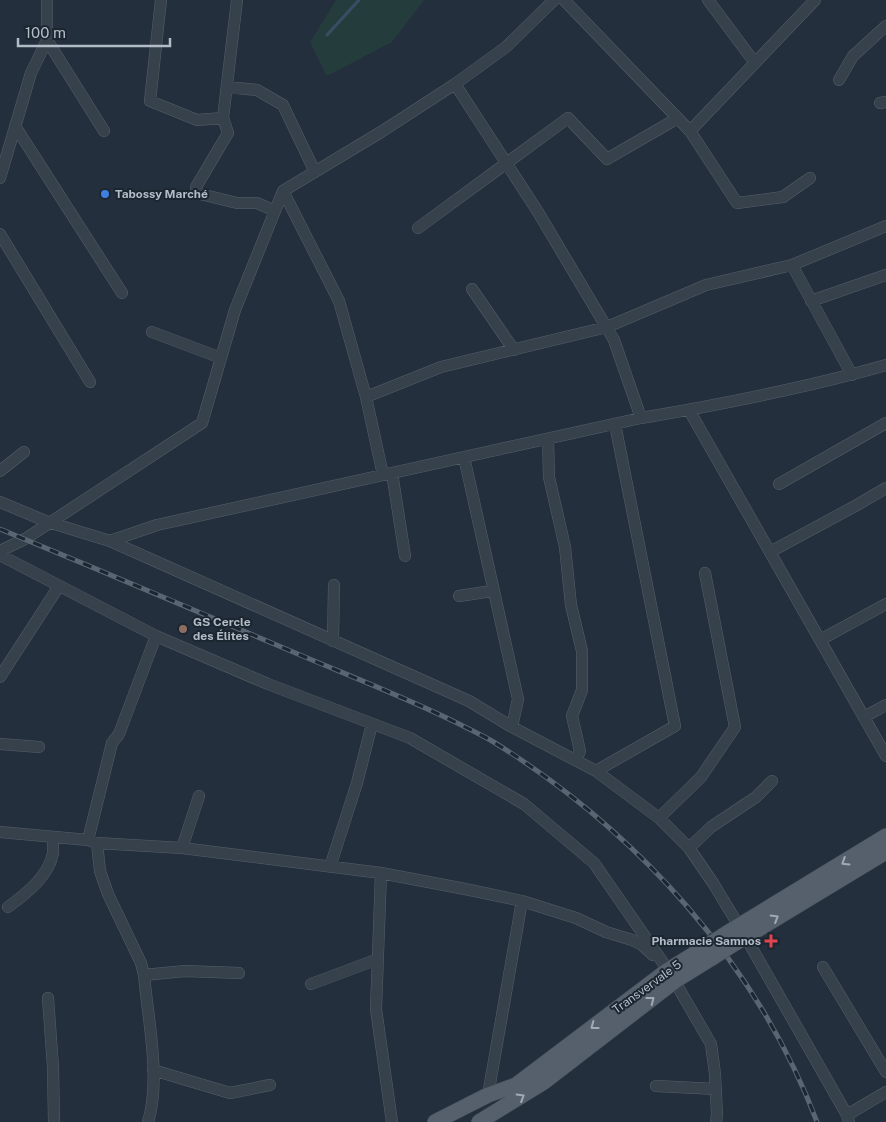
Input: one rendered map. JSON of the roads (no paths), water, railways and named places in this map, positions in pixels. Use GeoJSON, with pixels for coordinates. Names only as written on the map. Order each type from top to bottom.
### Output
{"type":"FeatureCollection","features":[{"type":"Feature","properties":{"kind":"main road","name":"Transvervale 5"},"geometry":{"type":"LineString","coordinates":[[435,1122],[488,1095],[516,1085],[672,975],[886,836]]}},
{"type":"Feature","properties":{"kind":"main road","name":"Transvervale 5"},"geometry":{"type":"LineString","coordinates":[[736,935],[886,852]]}},
{"type":"Feature","properties":{"kind":"main road","name":"Transvervale 5"},"geometry":{"type":"LineString","coordinates":[[479,1122],[544,1082],[672,975]]}},
{"type":"Feature","properties":{"kind":"street"},"geometry":{"type":"LineString","coordinates":[[0,178],[31,73],[47,40],[47,0]]}},
{"type":"Feature","properties":{"kind":"street"},"geometry":{"type":"LineString","coordinates":[[161,0],[150,101],[197,120],[223,118]]}},
{"type":"Feature","properties":{"kind":"street"},"geometry":{"type":"LineString","coordinates":[[237,0],[223,118],[228,133],[196,188],[196,193],[237,202],[257,203],[275,211]]}},
{"type":"Feature","properties":{"kind":"street"},"geometry":{"type":"LineString","coordinates":[[0,551],[25,539],[48,522],[202,423],[235,310],[283,191],[381,132],[455,84],[506,47],[554,0]]}},
{"type":"Feature","properties":{"kind":"street"},"geometry":{"type":"LineString","coordinates":[[564,0],[690,131],[736,203],[783,197],[810,178]]}},
{"type":"Feature","properties":{"kind":"street"},"geometry":{"type":"LineString","coordinates":[[708,0],[755,63]]}},
{"type":"Feature","properties":{"kind":"street"},"geometry":{"type":"LineString","coordinates":[[690,131],[815,0]]}},
{"type":"Feature","properties":{"kind":"street"},"geometry":{"type":"LineString","coordinates":[[838,80],[853,56],[886,26]]}},
{"type":"Feature","properties":{"kind":"street"},"geometry":{"type":"LineString","coordinates":[[47,40],[104,131]]}},
{"type":"Feature","properties":{"kind":"street"},"geometry":{"type":"LineString","coordinates":[[455,84],[538,212],[607,327],[614,340],[641,418]]}},
{"type":"Feature","properties":{"kind":"street"},"geometry":{"type":"LineString","coordinates":[[227,87],[258,90],[283,105],[315,172]]}},
{"type":"Feature","properties":{"kind":"street"},"geometry":{"type":"LineString","coordinates":[[418,228],[568,118],[607,158],[678,118]]}},
{"type":"Feature","properties":{"kind":"street"},"geometry":{"type":"LineString","coordinates":[[16,126],[122,293]]}},
{"type":"Feature","properties":{"kind":"street"},"geometry":{"type":"LineString","coordinates":[[283,191],[339,301],[388,474],[405,556]]}},
{"type":"Feature","properties":{"kind":"street"},"geometry":{"type":"LineString","coordinates":[[366,397],[441,367],[607,327],[706,285],[792,265],[886,226]]}},
{"type":"Feature","properties":{"kind":"street"},"geometry":{"type":"LineString","coordinates":[[0,234],[90,382]]}},
{"type":"Feature","properties":{"kind":"street"},"geometry":{"type":"LineString","coordinates":[[792,265],[852,375]]}},
{"type":"Feature","properties":{"kind":"street"},"geometry":{"type":"LineString","coordinates":[[811,300],[886,275]]}},
{"type":"Feature","properties":{"kind":"street"},"geometry":{"type":"LineString","coordinates":[[472,290],[514,350]]}},
{"type":"Feature","properties":{"kind":"street"},"geometry":{"type":"LineString","coordinates":[[152,332],[221,358]]}},
{"type":"Feature","properties":{"kind":"street"},"geometry":{"type":"LineString","coordinates":[[110,541],[157,525],[641,418],[689,410],[852,375],[886,365]]}},
{"type":"Feature","properties":{"kind":"street"},"geometry":{"type":"LineString","coordinates":[[689,410],[886,756]]}},
{"type":"Feature","properties":{"kind":"street"},"geometry":{"type":"LineString","coordinates":[[779,484],[886,423]]}},
{"type":"Feature","properties":{"kind":"street"},"geometry":{"type":"LineString","coordinates":[[596,771],[675,726],[615,424]]}},
{"type":"Feature","properties":{"kind":"street"},"geometry":{"type":"LineString","coordinates":[[548,439],[549,477],[565,547],[571,605],[582,651],[582,690],[572,716],[580,751],[576,760]]}},
{"type":"Feature","properties":{"kind":"street"},"geometry":{"type":"LineString","coordinates":[[0,471],[24,452]]}},
{"type":"Feature","properties":{"kind":"street"},"geometry":{"type":"LineString","coordinates":[[464,457],[492,591],[518,699],[512,727]]}},
{"type":"Feature","properties":{"kind":"street"},"geometry":{"type":"LineString","coordinates":[[770,552],[886,488]]}},
{"type":"Feature","properties":{"kind":"street"},"geometry":{"type":"LineString","coordinates":[[0,502],[48,522],[110,541],[469,701],[512,727],[596,771],[658,818],[689,848],[714,883],[736,935],[848,1118],[886,1092]]}},
{"type":"Feature","properties":{"kind":"street"},"geometry":{"type":"LineString","coordinates":[[0,555],[156,636],[268,684],[410,738],[524,804],[594,863],[672,975],[711,1044],[716,1089],[716,1122]]}},
{"type":"Feature","properties":{"kind":"street"},"geometry":{"type":"LineString","coordinates":[[658,818],[701,777],[735,727],[706,574]]}},
{"type":"Feature","properties":{"kind":"street"},"geometry":{"type":"LineString","coordinates":[[333,641],[334,585]]}},
{"type":"Feature","properties":{"kind":"street"},"geometry":{"type":"LineString","coordinates":[[0,677],[59,586]]}},
{"type":"Feature","properties":{"kind":"street"},"geometry":{"type":"LineString","coordinates":[[459,596],[492,591]]}},
{"type":"Feature","properties":{"kind":"street"},"geometry":{"type":"LineString","coordinates":[[820,640],[886,604]]}},
{"type":"Feature","properties":{"kind":"street"},"geometry":{"type":"LineString","coordinates":[[148,1122],[151,1112],[153,1070],[144,975],[141,963],[108,894],[93,841],[112,742],[119,734],[156,636]]}},
{"type":"Feature","properties":{"kind":"street"},"geometry":{"type":"LineString","coordinates":[[864,717],[886,706]]}},
{"type":"Feature","properties":{"kind":"street"},"geometry":{"type":"LineString","coordinates":[[330,868],[372,724]]}},
{"type":"Feature","properties":{"kind":"street"},"geometry":{"type":"LineString","coordinates":[[0,744],[39,747]]}},
{"type":"Feature","properties":{"kind":"street"},"geometry":{"type":"LineString","coordinates":[[689,848],[711,827],[756,797],[772,781]]}},
{"type":"Feature","properties":{"kind":"street"},"geometry":{"type":"LineString","coordinates":[[182,848],[199,796]]}},
{"type":"Feature","properties":{"kind":"street"},"geometry":{"type":"LineString","coordinates":[[0,832],[182,848],[381,873],[522,901],[576,918],[606,932],[632,940],[642,945],[672,975]]}},
{"type":"Feature","properties":{"kind":"street"},"geometry":{"type":"LineString","coordinates":[[8,906],[36,884],[45,871],[53,854],[52,837]]}},
{"type":"Feature","properties":{"kind":"street"},"geometry":{"type":"LineString","coordinates":[[381,873],[376,1009],[392,1122]]}},
{"type":"Feature","properties":{"kind":"street"},"geometry":{"type":"LineString","coordinates":[[488,1095],[522,901]]}},
{"type":"Feature","properties":{"kind":"street"},"geometry":{"type":"LineString","coordinates":[[311,984],[378,960]]}},
{"type":"Feature","properties":{"kind":"street"},"geometry":{"type":"LineString","coordinates":[[823,967],[886,1072]]}},
{"type":"Feature","properties":{"kind":"street"},"geometry":{"type":"LineString","coordinates":[[144,975],[185,970],[239,973]]}},
{"type":"Feature","properties":{"kind":"street"},"geometry":{"type":"LineString","coordinates":[[48,998],[53,1067],[54,1122]]}},
{"type":"Feature","properties":{"kind":"street"},"geometry":{"type":"LineString","coordinates":[[153,1070],[230,1093],[270,1085]]}},
{"type":"Feature","properties":{"kind":"street"},"geometry":{"type":"LineString","coordinates":[[656,1086],[716,1089]]}},
{"type":"Feature","properties":{"kind":"waterway"},"geometry":{"type":"LineString","coordinates":[[327,35],[359,0]]}},
{"type":"Feature","properties":{"kind":"railway"},"geometry":{"type":"LineString","coordinates":[[0,529],[418,705],[487,738],[545,776],[595,816],[642,859],[686,905],[726,955],[761,1008],[792,1064],[817,1122]]}},
{"type":"Feature","properties":{"kind":"place","name":"Tabossy Marché"},"geometry":{"type":"Point","coordinates":[105,194]}},
{"type":"Feature","properties":{"kind":"place","name":"GS Cercle des Élites"},"geometry":{"type":"Point","coordinates":[183,629]}},
{"type":"Feature","properties":{"kind":"place","name":"Pharmacie Samnos"},"geometry":{"type":"Point","coordinates":[771,941]}}]}
